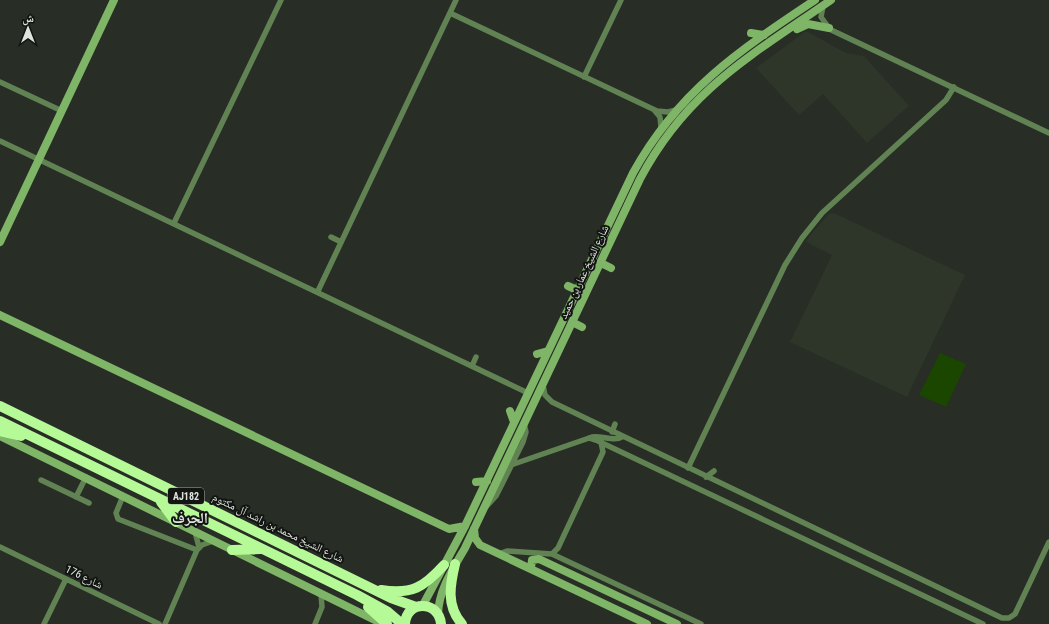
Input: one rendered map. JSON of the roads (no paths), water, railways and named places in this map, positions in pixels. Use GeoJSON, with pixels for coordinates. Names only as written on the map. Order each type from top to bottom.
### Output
{"type":"FeatureCollection","features":[{"type":"Feature","properties":{"kind":"highway","name":"شارع الشيخ محمد بن راشد آل مكتوم"},"geometry":{"type":"LineString","coordinates":[[0,406],[397,601],[419,606],[432,607],[442,620]]}},
{"type":"Feature","properties":{"kind":"highway","name":"AJ182"},"geometry":{"type":"LineString","coordinates":[[0,421],[357,595],[388,612],[402,624]]}},
{"type":"Feature","properties":{"kind":"highway"},"geometry":{"type":"LineString","coordinates":[[0,431],[33,437]]}},
{"type":"Feature","properties":{"kind":"highway"},"geometry":{"type":"LineString","coordinates":[[160,500],[176,522]]}},
{"type":"Feature","properties":{"kind":"highway"},"geometry":{"type":"LineString","coordinates":[[232,550],[263,549]]}},
{"type":"Feature","properties":{"kind":"highway"},"geometry":{"type":"LineString","coordinates":[[456,564],[450,598],[454,611],[462,624]]}},
{"type":"Feature","properties":{"kind":"highway"},"geometry":{"type":"LineString","coordinates":[[371,588],[400,592],[414,589],[427,582],[444,565]]}},
{"type":"Feature","properties":{"kind":"highway"},"geometry":{"type":"LineString","coordinates":[[357,595],[387,624]]}},
{"type":"Feature","properties":{"kind":"highway"},"geometry":{"type":"LineString","coordinates":[[405,624],[406,615],[419,606]]}},
{"type":"Feature","properties":{"kind":"street"},"geometry":{"type":"LineString","coordinates":[[0,242],[114,0]]}},
{"type":"Feature","properties":{"kind":"street"},"geometry":{"type":"LineString","coordinates":[[174,224],[280,0]]}},
{"type":"Feature","properties":{"kind":"street"},"geometry":{"type":"LineString","coordinates":[[318,291],[456,0]]}},
{"type":"Feature","properties":{"kind":"street"},"geometry":{"type":"LineString","coordinates":[[584,77],[621,0]]}},
{"type":"Feature","properties":{"kind":"street","name":"شارع الشيخ عمار بن حميد"},"geometry":{"type":"LineString","coordinates":[[419,606],[456,545],[633,173],[661,127],[714,72],[815,0]]}},
{"type":"Feature","properties":{"kind":"street"},"geometry":{"type":"LineString","coordinates":[[829,28],[820,17],[823,3],[831,0]]}},
{"type":"Feature","properties":{"kind":"street","name":"شارع الشيخ عمار بن حميد"},"geometry":{"type":"LineString","coordinates":[[442,620],[442,590],[484,509],[645,169],[672,128],[690,107],[714,84],[811,14],[814,6],[823,3]]}},
{"type":"Feature","properties":{"kind":"street"},"geometry":{"type":"LineString","coordinates":[[450,13],[653,110],[664,112],[676,110]]}},
{"type":"Feature","properties":{"kind":"street"},"geometry":{"type":"LineString","coordinates":[[811,14],[816,24],[829,28],[1049,133]]}},
{"type":"Feature","properties":{"kind":"street"},"geometry":{"type":"LineString","coordinates":[[773,40],[783,39],[808,24],[829,28]]}},
{"type":"Feature","properties":{"kind":"street"},"geometry":{"type":"LineString","coordinates":[[751,33],[764,35]]}},
{"type":"Feature","properties":{"kind":"street"},"geometry":{"type":"LineString","coordinates":[[0,82],[62,111]]}},
{"type":"Feature","properties":{"kind":"street"},"geometry":{"type":"LineString","coordinates":[[688,468],[778,279],[802,238],[834,202],[946,100],[954,87]]}},
{"type":"Feature","properties":{"kind":"street"},"geometry":{"type":"LineString","coordinates":[[653,110],[660,117],[661,127]]}},
{"type":"Feature","properties":{"kind":"street"},"geometry":{"type":"LineString","coordinates":[[0,141],[318,291],[528,393]]}},
{"type":"Feature","properties":{"kind":"street"},"geometry":{"type":"LineString","coordinates":[[331,237],[341,242]]}},
{"type":"Feature","properties":{"kind":"street"},"geometry":{"type":"LineString","coordinates":[[601,263],[611,268]]}},
{"type":"Feature","properties":{"kind":"street"},"geometry":{"type":"LineString","coordinates":[[568,286],[577,290]]}},
{"type":"Feature","properties":{"kind":"street"},"geometry":{"type":"LineString","coordinates":[[0,315],[449,529],[465,526]]}},
{"type":"Feature","properties":{"kind":"street"},"geometry":{"type":"LineString","coordinates":[[572,322],[582,327]]}},
{"type":"Feature","properties":{"kind":"street"},"geometry":{"type":"LineString","coordinates":[[537,354],[548,352]]}},
{"type":"Feature","properties":{"kind":"street"},"geometry":{"type":"LineString","coordinates":[[472,366],[476,357]]}},
{"type":"Feature","properties":{"kind":"street"},"geometry":{"type":"LineString","coordinates":[[542,385],[544,395],[552,402],[622,437],[1009,621],[1015,614],[1049,542]]}},
{"type":"Feature","properties":{"kind":"street"},"geometry":{"type":"LineString","coordinates":[[534,403],[541,401],[552,402]]}},
{"type":"Feature","properties":{"kind":"street"},"geometry":{"type":"LineString","coordinates":[[510,411],[514,422]]}},
{"type":"Feature","properties":{"kind":"street"},"geometry":{"type":"LineString","coordinates":[[484,509],[496,496],[524,438],[526,432],[524,422]]}},
{"type":"Feature","properties":{"kind":"street"},"geometry":{"type":"LineString","coordinates":[[612,432],[615,424]]}},
{"type":"Feature","properties":{"kind":"street"},"geometry":{"type":"LineString","coordinates":[[0,436],[383,624]]}},
{"type":"Feature","properties":{"kind":"street"},"geometry":{"type":"LineString","coordinates":[[511,465],[589,438],[598,436],[618,439],[622,437]]}},
{"type":"Feature","properties":{"kind":"street"},"geometry":{"type":"LineString","coordinates":[[589,438],[601,442],[984,624]]}},
{"type":"Feature","properties":{"kind":"street"},"geometry":{"type":"LineString","coordinates":[[552,554],[558,548],[603,452],[601,442]]}},
{"type":"Feature","properties":{"kind":"street"},"geometry":{"type":"LineString","coordinates":[[706,477],[714,471]]}},
{"type":"Feature","properties":{"kind":"street"},"geometry":{"type":"LineString","coordinates":[[76,497],[86,477]]}},
{"type":"Feature","properties":{"kind":"street"},"geometry":{"type":"LineString","coordinates":[[41,480],[89,503]]}},
{"type":"Feature","properties":{"kind":"street"},"geometry":{"type":"LineString","coordinates":[[476,482],[487,480]]}},
{"type":"Feature","properties":{"kind":"street"},"geometry":{"type":"LineString","coordinates":[[123,496],[116,513],[118,518],[198,549],[213,541]]}},
{"type":"Feature","properties":{"kind":"street"},"geometry":{"type":"LineString","coordinates":[[449,529],[456,545]]}},
{"type":"Feature","properties":{"kind":"street"},"geometry":{"type":"LineString","coordinates":[[474,529],[475,538],[480,545],[647,624]]}},
{"type":"Feature","properties":{"kind":"street"},"geometry":{"type":"LineString","coordinates":[[165,624],[198,549],[195,532]]}},
{"type":"Feature","properties":{"kind":"street"},"geometry":{"type":"LineString","coordinates":[[465,548],[480,545]]}},
{"type":"Feature","properties":{"kind":"street","name":"شارع 176"},"geometry":{"type":"LineString","coordinates":[[0,547],[160,624]]}},
{"type":"Feature","properties":{"kind":"street"},"geometry":{"type":"LineString","coordinates":[[498,554],[507,551],[552,554],[701,624]]}},
{"type":"Feature","properties":{"kind":"street"},"geometry":{"type":"LineString","coordinates":[[531,568],[532,560],[539,559],[677,624]]}},
{"type":"Feature","properties":{"kind":"street"},"geometry":{"type":"LineString","coordinates":[[44,624],[66,579]]}},
{"type":"Feature","properties":{"kind":"street"},"geometry":{"type":"LineString","coordinates":[[315,624],[322,607],[321,594]]}},
{"type":"Feature","properties":{"kind":"street"},"geometry":{"type":"LineString","coordinates":[[160,624],[175,599]]}},
{"type":"Feature","properties":{"kind":"street"},"geometry":{"type":"LineString","coordinates":[[322,607],[334,601]]}},
{"type":"Feature","properties":{"kind":"district","name":"الجرف"},"geometry":{"type":"Point","coordinates":[190,518]}}]}
